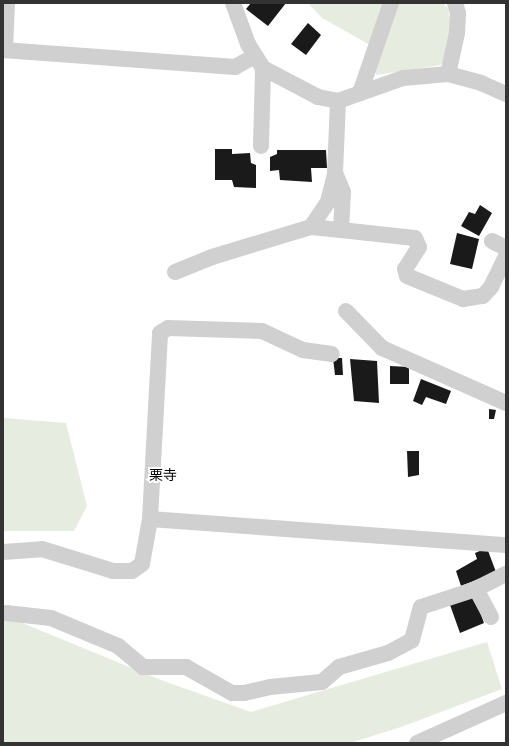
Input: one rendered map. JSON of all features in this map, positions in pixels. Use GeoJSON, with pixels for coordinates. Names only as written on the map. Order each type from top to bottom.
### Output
{"type":"FeatureCollection","features":[{"type":"Feature","properties":{"kind":"street"},"geometry":{"type":"LineString","coordinates":[[7,3],[4,50],[235,67],[259,62]]}},
{"type":"Feature","properties":{"kind":"street"},"geometry":{"type":"LineString","coordinates":[[233,3],[248,44],[259,62],[318,97],[338,101],[403,78],[448,74],[481,83],[506,94]]}},
{"type":"Feature","properties":{"kind":"street"},"geometry":{"type":"LineString","coordinates":[[360,93],[391,3]]}},
{"type":"Feature","properties":{"kind":"street"},"geometry":{"type":"LineString","coordinates":[[448,74],[457,33],[458,13],[455,3]]}},
{"type":"Feature","properties":{"kind":"street"},"geometry":{"type":"LineString","coordinates":[[259,62],[261,146]]}},
{"type":"Feature","properties":{"kind":"street"},"geometry":{"type":"LineString","coordinates":[[311,227],[328,202],[335,173],[338,101]]}},
{"type":"Feature","properties":{"kind":"street"},"geometry":{"type":"LineString","coordinates":[[335,173],[343,192],[341,230]]}},
{"type":"Feature","properties":{"kind":"street"},"geometry":{"type":"LineString","coordinates":[[175,272],[212,257],[311,227],[415,238],[419,247],[405,269],[406,276],[463,299],[483,296],[491,287],[506,256]]}},
{"type":"Feature","properties":{"kind":"street"},"geometry":{"type":"LineString","coordinates":[[492,241],[506,248]]}},
{"type":"Feature","properties":{"kind":"street"},"geometry":{"type":"LineString","coordinates":[[346,311],[382,348],[506,403]]}},
{"type":"Feature","properties":{"kind":"street"},"geometry":{"type":"LineString","coordinates":[[3,552],[42,550],[66,555],[113,571],[132,571],[142,564],[150,519],[160,333],[168,328],[262,331],[302,350],[332,354]]}},
{"type":"Feature","properties":{"kind":"street"},"geometry":{"type":"LineString","coordinates":[[150,519],[506,546]]}},
{"type":"Feature","properties":{"kind":"street"},"geometry":{"type":"LineString","coordinates":[[6,613],[51,618],[118,646],[143,667],[186,668],[232,693],[244,693],[270,687],[322,682],[339,668],[388,653],[412,640],[422,607],[476,589],[506,574]]}},
{"type":"Feature","properties":{"kind":"street"},"geometry":{"type":"LineString","coordinates":[[476,589],[491,617]]}},
{"type":"Feature","properties":{"kind":"street"},"geometry":{"type":"LineString","coordinates":[[417,743],[506,703]]}},
{"type":"Feature","properties":{"kind":"shaded area"},"geometry":{"type":"Polygon","coordinates":[[[308,3],[442,3],[448,8],[453,35],[441,65],[376,75],[370,45],[322,18],[308,3]]]}},
{"type":"Feature","properties":{"kind":"shaded area"},"geometry":{"type":"Polygon","coordinates":[[[3,418],[66,423],[87,506],[74,531],[3,531],[3,418]]]}},
{"type":"Feature","properties":{"kind":"shaded area"},"geometry":{"type":"Polygon","coordinates":[[[3,615],[161,680],[251,712],[487,642],[502,689],[401,727],[350,743],[3,743],[3,615]]]}},
{"type":"Feature","properties":{"kind":"building"},"geometry":{"type":"Polygon","coordinates":[[[251,3],[286,3],[268,26],[246,9],[251,3]]]}},
{"type":"Feature","properties":{"kind":"building"},"geometry":{"type":"Polygon","coordinates":[[[308,23],[321,35],[306,55],[291,44],[308,23]]]}},
{"type":"Feature","properties":{"kind":"building"},"geometry":{"type":"Polygon","coordinates":[[[215,149],[232,149],[232,154],[250,153],[251,163],[256,165],[256,188],[234,187],[232,180],[215,180],[215,149]]]}},
{"type":"Feature","properties":{"kind":"building"},"geometry":{"type":"Polygon","coordinates":[[[277,150],[326,150],[327,168],[311,168],[312,182],[280,180],[279,170],[270,171],[270,157],[277,154],[277,150]]]}},
{"type":"Feature","properties":{"kind":"building"},"geometry":{"type":"Polygon","coordinates":[[[480,205],[492,213],[479,236],[461,226],[469,212],[475,214],[480,205]]]}},
{"type":"Feature","properties":{"kind":"building"},"geometry":{"type":"Polygon","coordinates":[[[457,233],[479,239],[472,269],[450,264],[457,233]]]}},
{"type":"Feature","properties":{"kind":"building"},"geometry":{"type":"Polygon","coordinates":[[[333,358],[342,358],[343,375],[335,375],[333,358]]]}},
{"type":"Feature","properties":{"kind":"building"},"geometry":{"type":"Polygon","coordinates":[[[350,359],[377,361],[379,403],[354,401],[350,359]]]}},
{"type":"Feature","properties":{"kind":"building"},"geometry":{"type":"Polygon","coordinates":[[[390,366],[409,367],[409,384],[390,384],[390,366]]]}},
{"type":"Feature","properties":{"kind":"building"},"geometry":{"type":"Polygon","coordinates":[[[421,379],[451,391],[446,404],[426,397],[422,405],[413,401],[421,379]]]}},
{"type":"Feature","properties":{"kind":"building"},"geometry":{"type":"Polygon","coordinates":[[[489,409],[496,410],[494,419],[489,419],[489,409]]]}},
{"type":"Feature","properties":{"kind":"building"},"geometry":{"type":"Polygon","coordinates":[[[407,451],[419,451],[419,475],[408,477],[407,451]]]}},
{"type":"Feature","properties":{"kind":"building"},"geometry":{"type":"Polygon","coordinates":[[[487,548],[496,572],[461,586],[456,571],[477,559],[475,553],[487,548]]]}},
{"type":"Feature","properties":{"kind":"building"},"geometry":{"type":"Polygon","coordinates":[[[474,595],[484,623],[460,633],[449,602],[474,595]]]}},
{"type":"Feature","properties":{"kind":"district","name":"栗寺"},"geometry":{"type":"Point","coordinates":[163,475]}}]}
